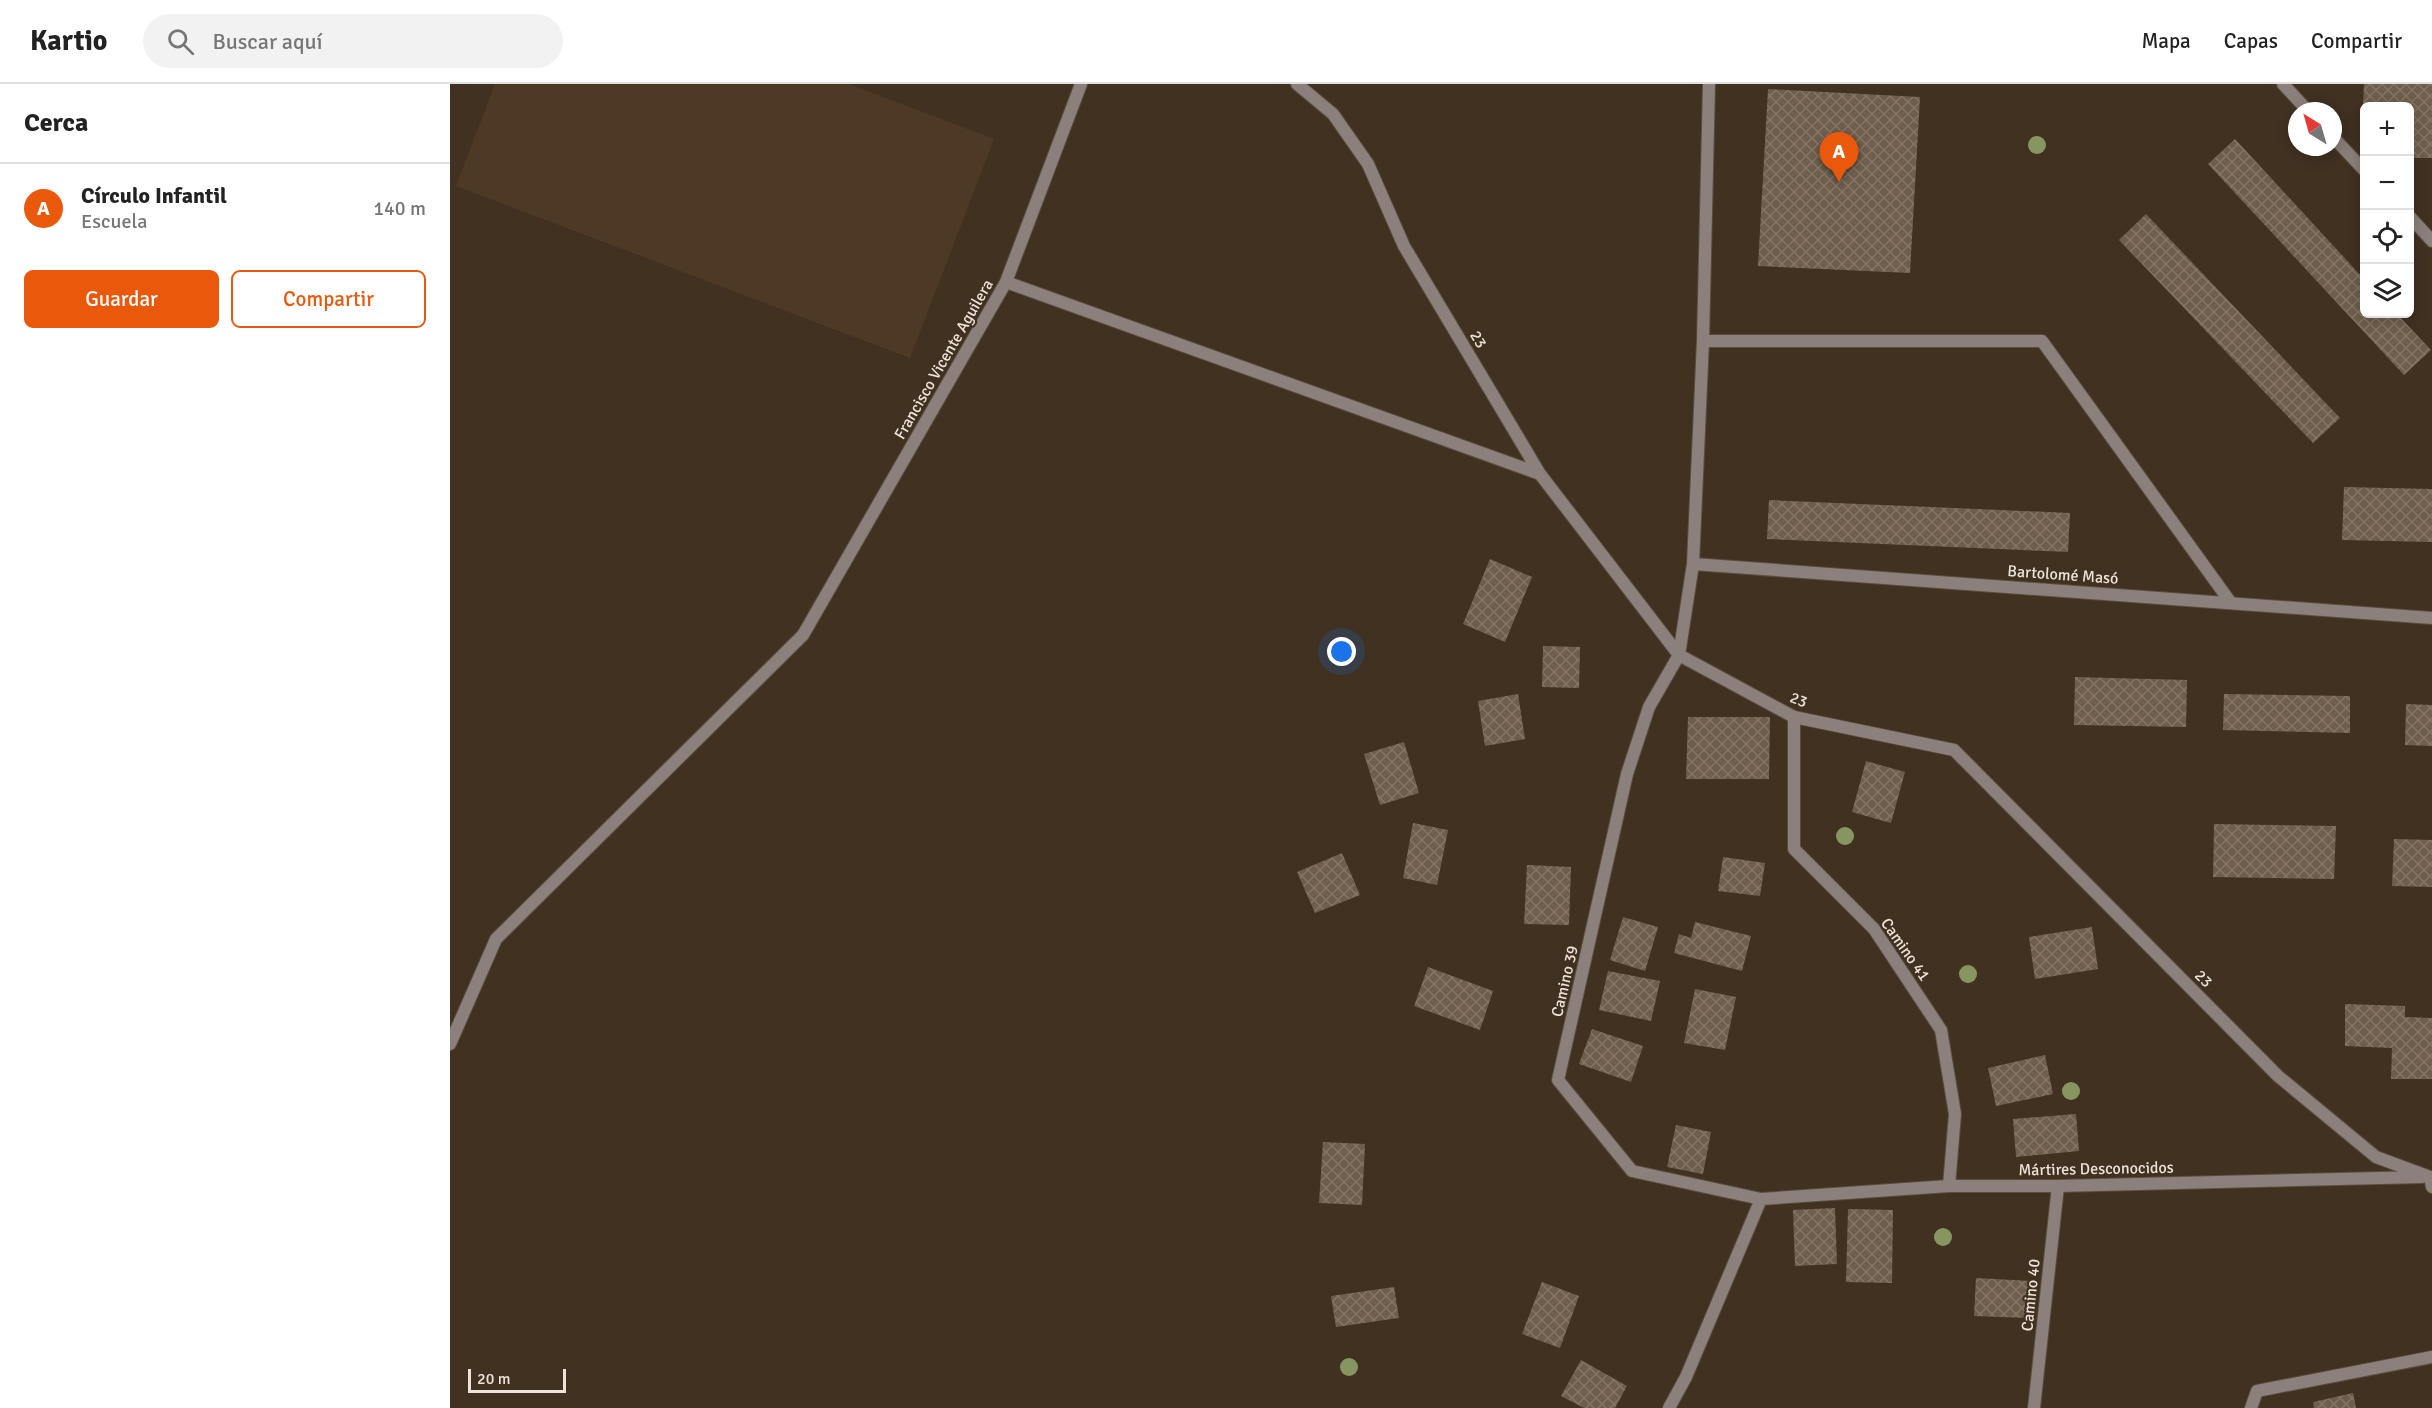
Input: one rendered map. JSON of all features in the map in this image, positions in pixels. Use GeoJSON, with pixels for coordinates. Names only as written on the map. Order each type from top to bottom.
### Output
{"type":"FeatureCollection","features":[{"type":"Feature","properties":{"kind":"street","name":"Francisco Vicente Aguilera"},"geometry":{"type":"LineString","coordinates":[[450,1044],[496,939],[803,635],[1006,282],[1081,84]]}},
{"type":"Feature","properties":{"kind":"street","name":"23"},"geometry":{"type":"LineString","coordinates":[[1297,84],[1333,114],[1368,164],[1404,246],[1540,474],[1679,655],[1794,717],[1954,750],[2278,1076],[2376,1157],[2431,1180]]}},
{"type":"Feature","properties":{"kind":"street"},"geometry":{"type":"LineString","coordinates":[[1679,655],[1693,564],[1703,341],[1709,84]]}},
{"type":"Feature","properties":{"kind":"street"},"geometry":{"type":"LineString","coordinates":[[2283,84],[2300,102]]}},
{"type":"Feature","properties":{"kind":"street"},"geometry":{"type":"LineString","coordinates":[[2342,147],[2360,166]]}},
{"type":"Feature","properties":{"kind":"street"},"geometry":{"type":"LineString","coordinates":[[2414,222],[2432,241]]}},
{"type":"Feature","properties":{"kind":"street"},"geometry":{"type":"LineString","coordinates":[[1006,282],[1540,474]]}},
{"type":"Feature","properties":{"kind":"street"},"geometry":{"type":"LineString","coordinates":[[1703,341],[2042,341],[2231,603]]}},
{"type":"Feature","properties":{"kind":"street","name":"Bartolomé Masó"},"geometry":{"type":"LineString","coordinates":[[1693,564],[2432,618]]}},
{"type":"Feature","properties":{"kind":"street","name":"Camino 39"},"geometry":{"type":"LineString","coordinates":[[1679,655],[1649,707],[1627,774],[1558,1080],[1632,1171],[1761,1199]]}},
{"type":"Feature","properties":{"kind":"street","name":"Camino 41"},"geometry":{"type":"LineString","coordinates":[[1794,717],[1794,849],[1874,929],[1941,1030],[1955,1113],[1949,1186]]}},
{"type":"Feature","properties":{"kind":"street","name":"Mártires Desconocidos"},"geometry":{"type":"LineString","coordinates":[[1761,1199],[1949,1186],[2431,1180]]}},
{"type":"Feature","properties":{"kind":"street","name":"Camino 40"},"geometry":{"type":"LineString","coordinates":[[2034,1408],[2058,1186]]}},
{"type":"Feature","properties":{"kind":"street"},"geometry":{"type":"LineString","coordinates":[[1669,1408],[1686,1377],[1761,1199]]}},
{"type":"Feature","properties":{"kind":"street"},"geometry":{"type":"LineString","coordinates":[[2251,1408],[2256,1391],[2432,1357]]}},
{"type":"Feature","properties":{"kind":"shaded area"},"geometry":{"type":"Polygon","coordinates":[[[495,84],[849,84],[994,139],[910,358],[456,186],[495,84]]]}},
{"type":"Feature","properties":{"kind":"building"},"geometry":{"type":"Polygon","coordinates":[[[2364,84],[2432,84],[2432,158],[2414,158],[2414,102],[2363,102],[2364,84]]]}},
{"type":"Feature","properties":{"kind":"building"},"geometry":{"type":"Polygon","coordinates":[[[1768,89],[1920,97],[1910,273],[1758,266],[1768,89]]]}},
{"type":"Feature","properties":{"kind":"building"},"geometry":{"type":"Polygon","coordinates":[[[2235,139],[2360,275],[2360,318],[2401,318],[2431,350],[2404,375],[2208,164],[2235,139]]]}},
{"type":"Feature","properties":{"kind":"building"},"geometry":{"type":"Polygon","coordinates":[[[2146,214],[2340,418],[2313,443],[2119,240],[2146,214]]]}},
{"type":"Feature","properties":{"kind":"building"},"geometry":{"type":"Polygon","coordinates":[[[2344,487],[2432,489],[2432,542],[2342,540],[2344,487]]]}},
{"type":"Feature","properties":{"kind":"building"},"geometry":{"type":"Polygon","coordinates":[[[1769,500],[2070,513],[2068,552],[1767,539],[1769,500]]]}},
{"type":"Feature","properties":{"kind":"building"},"geometry":{"type":"Polygon","coordinates":[[[1490,559],[1532,577],[1505,642],[1463,624],[1490,559]]]}},
{"type":"Feature","properties":{"kind":"building"},"geometry":{"type":"Polygon","coordinates":[[[1543,646],[1580,647],[1579,688],[1542,687],[1543,646]]]}},
{"type":"Feature","properties":{"kind":"building"},"geometry":{"type":"Polygon","coordinates":[[[2075,677],[2187,680],[2186,727],[2074,725],[2075,677]]]}},
{"type":"Feature","properties":{"kind":"building"},"geometry":{"type":"Polygon","coordinates":[[[1518,694],[1525,739],[1485,746],[1478,701],[1518,694]]]}},
{"type":"Feature","properties":{"kind":"building"},"geometry":{"type":"Polygon","coordinates":[[[2224,694],[2350,696],[2350,733],[2223,730],[2224,694]]]}},
{"type":"Feature","properties":{"kind":"building"},"geometry":{"type":"Polygon","coordinates":[[[2406,704],[2432,705],[2432,746],[2405,745],[2406,704]]]}},
{"type":"Feature","properties":{"kind":"building"},"geometry":{"type":"Polygon","coordinates":[[[1688,717],[1770,717],[1769,779],[1686,779],[1688,717]]]}},
{"type":"Feature","properties":{"kind":"building"},"geometry":{"type":"Polygon","coordinates":[[[1404,742],[1419,793],[1380,805],[1364,754],[1404,742]]]}},
{"type":"Feature","properties":{"kind":"building"},"geometry":{"type":"Polygon","coordinates":[[[1866,761],[1905,772],[1891,823],[1852,812],[1866,761]]]}},
{"type":"Feature","properties":{"kind":"building"},"geometry":{"type":"Polygon","coordinates":[[[1413,823],[1448,830],[1437,885],[1403,878],[1413,823]]]}},
{"type":"Feature","properties":{"kind":"building"},"geometry":{"type":"Polygon","coordinates":[[[2214,824],[2336,826],[2334,879],[2213,877],[2214,824]]]}},
{"type":"Feature","properties":{"kind":"building"},"geometry":{"type":"Polygon","coordinates":[[[2394,839],[2432,840],[2432,887],[2392,886],[2394,839]]]}},
{"type":"Feature","properties":{"kind":"building"},"geometry":{"type":"Polygon","coordinates":[[[1342,853],[1360,895],[1315,913],[1297,872],[1342,853]]]}},
{"type":"Feature","properties":{"kind":"building"},"geometry":{"type":"Polygon","coordinates":[[[1723,857],[1765,863],[1760,896],[1718,891],[1723,857]]]}},
{"type":"Feature","properties":{"kind":"building"},"geometry":{"type":"Polygon","coordinates":[[[1527,865],[1571,867],[1569,925],[1524,924],[1527,865]]]}},
{"type":"Feature","properties":{"kind":"building"},"geometry":{"type":"Polygon","coordinates":[[[1623,917],[1658,927],[1645,971],[1610,960],[1623,917]]]}},
{"type":"Feature","properties":{"kind":"building"},"geometry":{"type":"Polygon","coordinates":[[[1695,922],[1751,936],[1742,971],[1674,953],[1679,934],[1691,938],[1695,922]]]}},
{"type":"Feature","properties":{"kind":"building"},"geometry":{"type":"Polygon","coordinates":[[[2092,927],[2098,969],[2035,979],[2029,937],[2092,927]]]}},
{"type":"Feature","properties":{"kind":"building"},"geometry":{"type":"Polygon","coordinates":[[[1428,967],[1493,991],[1480,1030],[1414,1006],[1428,967]]]}},
{"type":"Feature","properties":{"kind":"building"},"geometry":{"type":"Polygon","coordinates":[[[1608,971],[1660,981],[1651,1021],[1599,1010],[1608,971]]]}},
{"type":"Feature","properties":{"kind":"building"},"geometry":{"type":"Polygon","coordinates":[[[1695,989],[1736,997],[1725,1050],[1684,1043],[1695,989]]]}},
{"type":"Feature","properties":{"kind":"building"},"geometry":{"type":"Polygon","coordinates":[[[2345,1004],[2405,1006],[2405,1017],[2432,1018],[2432,1079],[2391,1079],[2392,1048],[2345,1046],[2345,1004]]]}},
{"type":"Feature","properties":{"kind":"building"},"geometry":{"type":"Polygon","coordinates":[[[1592,1029],[1643,1046],[1631,1082],[1579,1064],[1592,1029]]]}},
{"type":"Feature","properties":{"kind":"building"},"geometry":{"type":"Polygon","coordinates":[[[2045,1055],[2053,1094],[1996,1106],[1988,1068],[2045,1055]]]}},
{"type":"Feature","properties":{"kind":"building"},"geometry":{"type":"Polygon","coordinates":[[[2076,1114],[2079,1151],[2016,1157],[2013,1119],[2076,1114]]]}},
{"type":"Feature","properties":{"kind":"building"},"geometry":{"type":"Polygon","coordinates":[[[1676,1125],[1711,1132],[1703,1174],[1667,1167],[1676,1125]]]}},
{"type":"Feature","properties":{"kind":"building"},"geometry":{"type":"Polygon","coordinates":[[[1323,1142],[1365,1144],[1362,1205],[1319,1203],[1323,1142]]]}},
{"type":"Feature","properties":{"kind":"building"},"geometry":{"type":"Polygon","coordinates":[[[1835,1208],[1837,1264],[1795,1266],[1793,1210],[1835,1208]]]}},
{"type":"Feature","properties":{"kind":"building"},"geometry":{"type":"Polygon","coordinates":[[[1848,1209],[1893,1210],[1892,1283],[1846,1282],[1848,1209]]]}},
{"type":"Feature","properties":{"kind":"building"},"geometry":{"type":"Polygon","coordinates":[[[1976,1278],[2031,1281],[2029,1318],[1974,1316],[1976,1278]]]}},
{"type":"Feature","properties":{"kind":"building"},"geometry":{"type":"Polygon","coordinates":[[[1542,1282],[1579,1296],[1560,1348],[1522,1334],[1542,1282]]]}},
{"type":"Feature","properties":{"kind":"building"},"geometry":{"type":"Polygon","coordinates":[[[1394,1287],[1399,1318],[1336,1327],[1331,1296],[1394,1287]]]}},
{"type":"Feature","properties":{"kind":"building"},"geometry":{"type":"Polygon","coordinates":[[[1581,1360],[1627,1386],[1615,1408],[1584,1408],[1561,1396],[1581,1360]]]}},
{"type":"Feature","properties":{"kind":"building"},"geometry":{"type":"Polygon","coordinates":[[[2353,1393],[2356,1408],[2314,1408],[2313,1402],[2353,1393]]]}},
{"type":"Feature","properties":{"kind":"place","name":"Círculo Infantil"},"geometry":{"type":"Point","coordinates":[1839,182]}}]}
